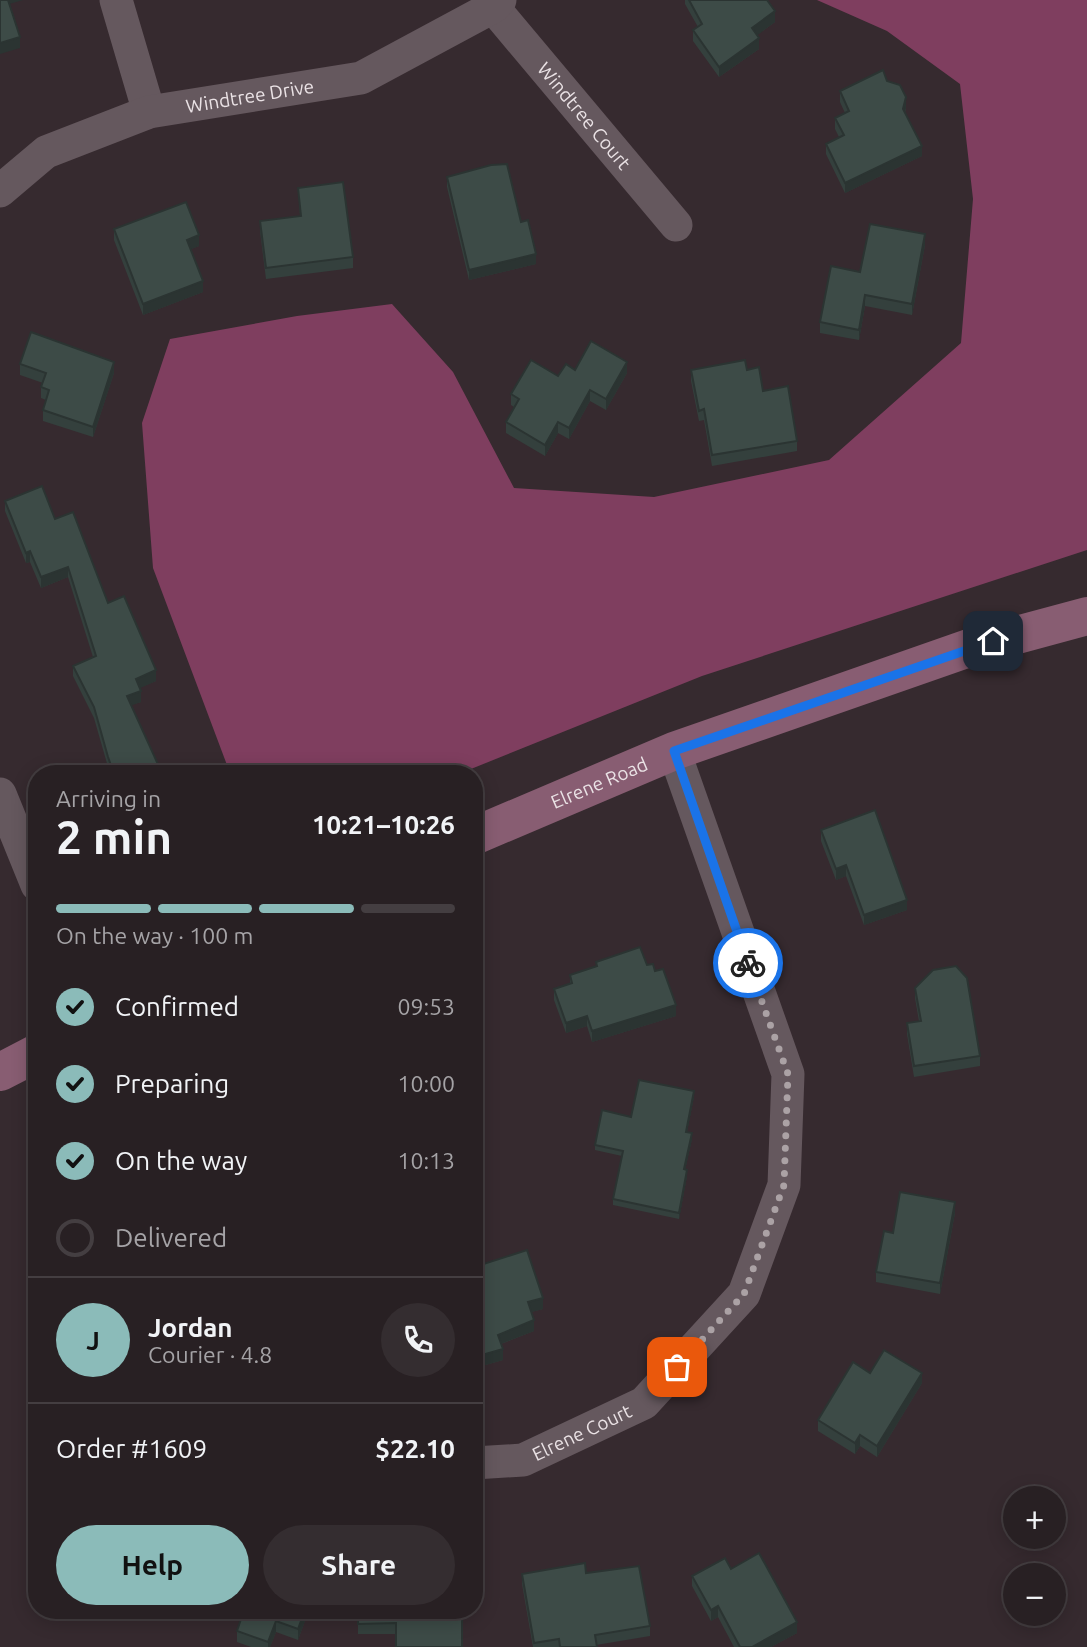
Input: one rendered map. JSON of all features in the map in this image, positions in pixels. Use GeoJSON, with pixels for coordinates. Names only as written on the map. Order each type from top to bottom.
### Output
{"type":"FeatureCollection","features":[{"type":"Feature","properties":{"kind":"street"},"geometry":{"type":"LineString","coordinates":[[116,0],[149,113]]}},
{"type":"Feature","properties":{"kind":"street","name":"Windtree Drive"},"geometry":{"type":"LineString","coordinates":[[0,191],[46,152],[149,113],[361,78],[497,4]]}},
{"type":"Feature","properties":{"kind":"street","name":"Windtree Court"},"geometry":{"type":"LineString","coordinates":[[497,4],[676,225]]}},
{"type":"Feature","properties":{"kind":"street","name":"Elrene Road"},"geometry":{"type":"LineString","coordinates":[[483,832],[674,751],[969,648],[1087,616]]}},
{"type":"Feature","properties":{"kind":"street","name":"Elrene Court"},"geometry":{"type":"LineString","coordinates":[[483,1462],[523,1460],[644,1403],[744,1294],[784,1185],[788,1074],[674,751]]}},
{"type":"Feature","properties":{"kind":"street"},"geometry":{"type":"LineString","coordinates":[[0,794],[28,863]]}},
{"type":"Feature","properties":{"kind":"street"},"geometry":{"type":"LineString","coordinates":[[0,1072],[28,1058]]}},
{"type":"Feature","properties":{"kind":"shaded area"},"geometry":{"type":"Polygon","coordinates":[[[817,0],[1087,0],[1087,550],[702,676],[481,765],[227,765],[153,568],[142,423],[170,339],[297,316],[392,304],[453,372],[514,488],[654,497],[829,460],[961,343],[973,199],[960,84],[887,31],[817,0]]]}},
{"type":"Feature","properties":{"kind":"building"},"geometry":{"type":"Polygon","coordinates":[[[0,0],[8,0],[20,37],[0,43],[0,0]]]}},
{"type":"Feature","properties":{"kind":"building"},"geometry":{"type":"Polygon","coordinates":[[[689,0],[767,0],[775,11],[752,28],[759,38],[719,67],[693,30],[702,24],[689,0]]]}},
{"type":"Feature","properties":{"kind":"building"},"geometry":{"type":"Polygon","coordinates":[[[883,70],[887,81],[900,85],[906,97],[903,109],[922,146],[845,183],[826,144],[844,135],[835,118],[849,111],[840,91],[883,70]]]}},
{"type":"Feature","properties":{"kind":"building"},"geometry":{"type":"Polygon","coordinates":[[[507,164],[521,222],[528,220],[536,254],[469,270],[447,177],[491,165],[507,164]]]}},
{"type":"Feature","properties":{"kind":"building"},"geometry":{"type":"Polygon","coordinates":[[[343,182],[353,257],[266,268],[260,221],[301,216],[298,188],[343,182]]]}},
{"type":"Feature","properties":{"kind":"building"},"geometry":{"type":"Polygon","coordinates":[[[186,202],[199,235],[187,240],[203,281],[143,304],[114,229],[186,202]]]}},
{"type":"Feature","properties":{"kind":"building"},"geometry":{"type":"Polygon","coordinates":[[[870,224],[925,234],[912,304],[865,295],[859,330],[820,322],[831,266],[860,272],[870,224]]]}},
{"type":"Feature","properties":{"kind":"building"},"geometry":{"type":"Polygon","coordinates":[[[31,332],[114,362],[93,427],[43,410],[49,390],[41,387],[46,373],[20,364],[31,332]]]}},
{"type":"Feature","properties":{"kind":"building"},"geometry":{"type":"Polygon","coordinates":[[[591,341],[627,362],[606,399],[590,390],[569,428],[558,422],[545,445],[506,422],[519,399],[511,394],[531,360],[558,376],[566,364],[575,370],[591,341]]]}},
{"type":"Feature","properties":{"kind":"building"},"geometry":{"type":"Polygon","coordinates":[[[745,360],[747,370],[759,367],[763,391],[788,386],[797,441],[712,455],[704,409],[699,411],[691,370],[745,360]]]}},
{"type":"Feature","properties":{"kind":"building"},"geometry":{"type":"Polygon","coordinates":[[[42,486],[55,519],[73,512],[108,603],[124,596],[156,670],[136,679],[141,691],[127,696],[158,765],[111,765],[94,707],[73,666],[96,656],[68,567],[41,577],[30,551],[26,553],[5,501],[42,486]]]}},
{"type":"Feature","properties":{"kind":"building"},"geometry":{"type":"Polygon","coordinates":[[[875,810],[907,900],[864,915],[846,865],[836,869],[821,830],[875,810]]]}},
{"type":"Feature","properties":{"kind":"building"},"geometry":{"type":"Polygon","coordinates":[[[640,947],[647,965],[653,964],[655,971],[663,969],[676,1005],[592,1031],[587,1016],[566,1023],[554,989],[572,983],[570,975],[597,966],[596,962],[640,947]]]}},
{"type":"Feature","properties":{"kind":"building"},"geometry":{"type":"Polygon","coordinates":[[[956,966],[967,978],[980,1056],[914,1066],[907,1023],[921,1021],[915,988],[933,970],[956,966]]]}},
{"type":"Feature","properties":{"kind":"building"},"geometry":{"type":"Polygon","coordinates":[[[639,1080],[694,1091],[686,1132],[692,1133],[684,1169],[687,1170],[679,1213],[613,1199],[623,1151],[595,1145],[602,1110],[631,1117],[639,1080]]]}},
{"type":"Feature","properties":{"kind":"building"},"geometry":{"type":"Polygon","coordinates":[[[900,1192],[955,1202],[940,1283],[876,1272],[884,1231],[893,1233],[900,1192]]]}},
{"type":"Feature","properties":{"kind":"building"},"geometry":{"type":"Polygon","coordinates":[[[527,1250],[543,1298],[528,1302],[534,1320],[498,1335],[503,1349],[483,1355],[483,1264],[527,1250]]]}},
{"type":"Feature","properties":{"kind":"building"},"geometry":{"type":"Polygon","coordinates":[[[884,1350],[922,1373],[877,1446],[860,1435],[855,1443],[818,1420],[853,1362],[870,1373],[884,1350]]]}},
{"type":"Feature","properties":{"kind":"building"},"geometry":{"type":"Polygon","coordinates":[[[759,1553],[797,1622],[752,1647],[740,1647],[718,1606],[711,1610],[692,1576],[725,1558],[731,1569],[759,1553]]]}},
{"type":"Feature","properties":{"kind":"building"},"geometry":{"type":"Polygon","coordinates":[[[585,1563],[586,1573],[639,1566],[650,1626],[595,1635],[597,1647],[560,1647],[559,1639],[534,1643],[522,1574],[585,1563]]]}},
{"type":"Feature","properties":{"kind":"building"},"geometry":{"type":"Polygon","coordinates":[[[241,1619],[302,1619],[298,1629],[276,1621],[268,1642],[237,1631],[241,1619]]]}},
{"type":"Feature","properties":{"kind":"building"},"geometry":{"type":"Polygon","coordinates":[[[358,1619],[462,1619],[462,1647],[396,1647],[396,1623],[358,1624],[358,1619]]]}},
{"type":"Feature","properties":{"kind":"way so far"},"geometry":{"type":"LineString","coordinates":[[677,1367],[744,1294],[784,1185],[788,1074],[748,963]]}},
{"type":"Feature","properties":{"kind":"route"},"geometry":{"type":"LineString","coordinates":[[748,963],[674,751],[993,641]]}}]}
